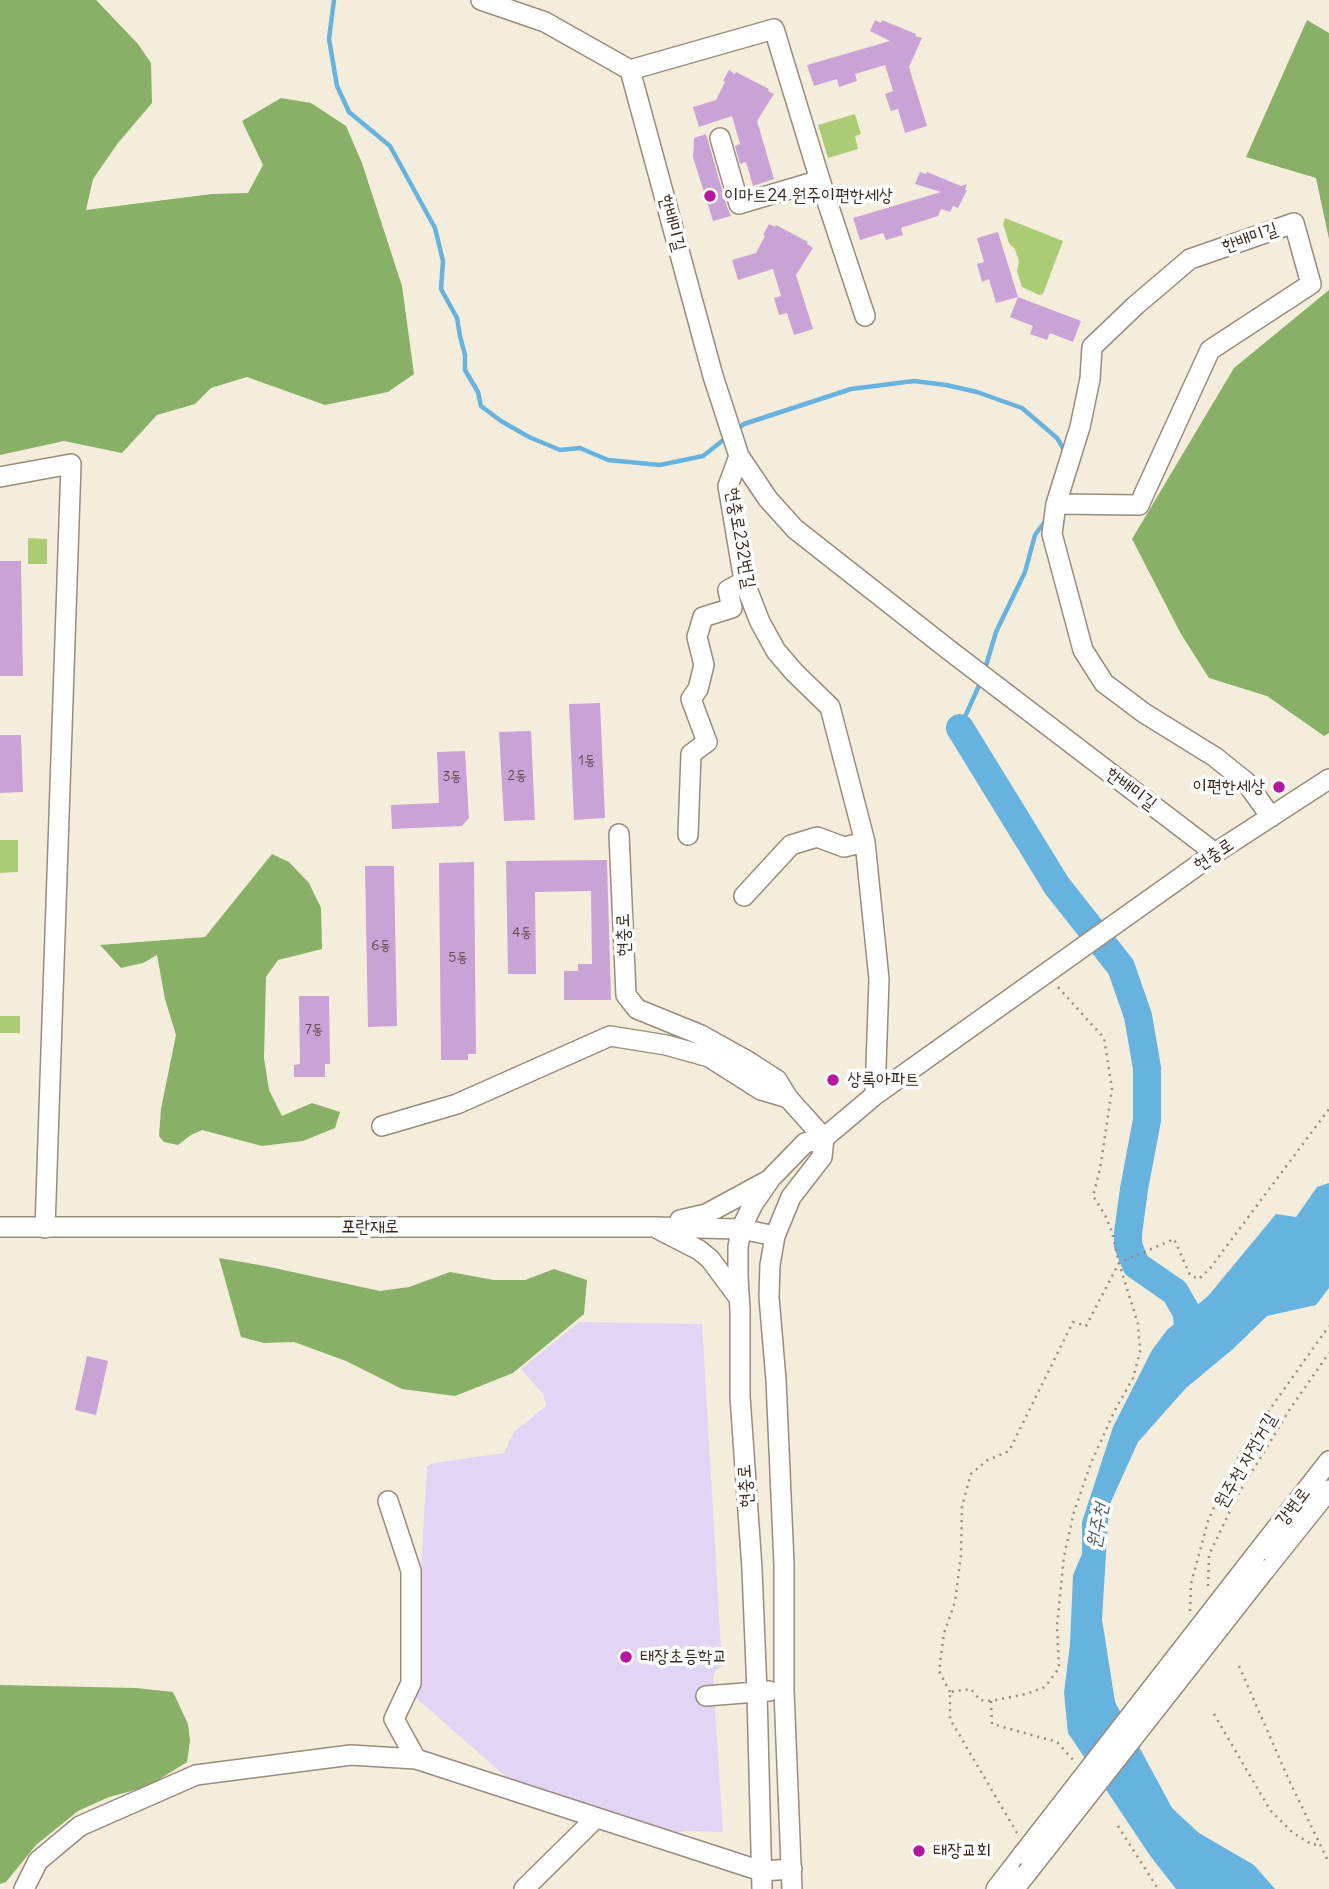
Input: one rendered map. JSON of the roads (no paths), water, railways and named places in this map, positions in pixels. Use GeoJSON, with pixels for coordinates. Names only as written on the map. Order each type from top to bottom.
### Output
{"type":"FeatureCollection","features":[{"type":"Feature","properties":{"kind":"street"},"geometry":{"type":"LineString","coordinates":[[481,0],[545,22],[630,70],[774,29],[864,316]]}},
{"type":"Feature","properties":{"kind":"street","name":"한배미길"},"geometry":{"type":"LineString","coordinates":[[630,70],[713,376],[737,452],[768,499],[795,529],[1215,853]]}},
{"type":"Feature","properties":{"kind":"street"},"geometry":{"type":"LineString","coordinates":[[720,138],[739,204],[820,180]]}},
{"type":"Feature","properties":{"kind":"street","name":"한배미길"},"geometry":{"type":"LineString","coordinates":[[1056,504],[1139,505],[1210,350],[1311,284],[1294,223],[1190,259],[1092,347],[1090,379],[1080,428],[1056,504],[1052,534],[1083,650],[1104,683],[1144,713],[1214,757],[1246,782],[1271,817]]}},
{"type":"Feature","properties":{"kind":"street","name":"현충로232번길"},"geometry":{"type":"LineString","coordinates":[[737,452],[728,486],[744,581],[760,622],[776,651],[830,707],[865,842],[879,979],[875,1095]]}},
{"type":"Feature","properties":{"kind":"street"},"geometry":{"type":"LineString","coordinates":[[0,477],[71,464],[45,1228]]}},
{"type":"Feature","properties":{"kind":"street"},"geometry":{"type":"LineString","coordinates":[[688,835],[691,754],[707,742],[691,699],[698,689],[704,666],[697,637],[703,617],[732,608],[728,590],[744,581]]}},
{"type":"Feature","properties":{"kind":"street","name":"현충로"},"geometry":{"type":"LineString","coordinates":[[761,1880],[752,1569],[740,1396],[738,1247],[741,1228],[752,1205],[771,1178],[805,1143],[824,1138],[875,1095],[1101,934],[1215,853],[1329,779]]}},
{"type":"Feature","properties":{"kind":"street","name":"현충로"},"geometry":{"type":"LineString","coordinates":[[619,834],[626,995],[637,1009],[701,1035],[777,1080],[788,1098],[824,1138],[822,1157],[791,1196],[775,1236],[770,1265],[769,1297],[776,1380],[784,1564],[784,1691],[792,1889]]}},
{"type":"Feature","properties":{"kind":"street"},"geometry":{"type":"LineString","coordinates":[[744,896],[792,845],[817,837],[844,847],[865,842]]}},
{"type":"Feature","properties":{"kind":"street"},"geometry":{"type":"LineString","coordinates":[[382,1126],[457,1104],[610,1036],[666,1045],[709,1057],[761,1090],[788,1098]]}},
{"type":"Feature","properties":{"kind":"street"},"geometry":{"type":"LineString","coordinates":[[654,1227],[706,1214],[771,1178]]}},
{"type":"Feature","properties":{"kind":"street","name":"포란재로"},"geometry":{"type":"LineString","coordinates":[[0,1227],[741,1228],[775,1236]]}},
{"type":"Feature","properties":{"kind":"street"},"geometry":{"type":"LineString","coordinates":[[654,1227],[699,1250],[710,1259],[739,1298]]}},
{"type":"Feature","properties":{"kind":"street","name":"강변로"},"geometry":{"type":"LineString","coordinates":[[1261,1562],[1329,1461]]}},
{"type":"Feature","properties":{"kind":"street","name":"강변로"},"geometry":{"type":"LineString","coordinates":[[1261,1562],[1329,1490]]}},
{"type":"Feature","properties":{"kind":"street"},"geometry":{"type":"LineString","coordinates":[[388,1501],[411,1572],[411,1683],[394,1719],[416,1759]]}},
{"type":"Feature","properties":{"kind":"street"},"geometry":{"type":"LineString","coordinates":[[996,1889],[1261,1562]]}},
{"type":"Feature","properties":{"kind":"street"},"geometry":{"type":"LineString","coordinates":[[705,1696],[784,1691]]}},
{"type":"Feature","properties":{"kind":"street"},"geometry":{"type":"LineString","coordinates":[[24,1889],[38,1861],[80,1826],[196,1775],[351,1755],[416,1759],[596,1818],[761,1880],[792,1869]]}},
{"type":"Feature","properties":{"kind":"street"},"geometry":{"type":"LineString","coordinates":[[524,1889],[596,1818]]}},
{"type":"Feature","properties":{"kind":"street"},"geometry":{"type":"LineString","coordinates":[[1014,1889],[1024,1856]]}},
{"type":"Feature","properties":{"kind":"water","name":"원주천"},"geometry":{"type":"Polygon","coordinates":[[[1329,1183],[1329,1288],[1316,1305],[1267,1316],[1186,1388],[1138,1442],[1109,1506],[1102,1619],[1115,1702],[1172,1808],[1199,1833],[1254,1865],[1275,1889],[1176,1889],[1151,1857],[1068,1733],[1064,1693],[1070,1644],[1073,1575],[1082,1554],[1082,1522],[1113,1427],[1152,1350],[1167,1330],[1208,1296],[1276,1214],[1296,1217],[1317,1187],[1329,1183]]]}},
{"type":"Feature","properties":{"kind":"waterway"},"geometry":{"type":"LineString","coordinates":[[334,0],[329,39],[337,86],[349,112],[390,146],[435,228],[443,261],[441,289],[457,318],[465,355],[465,370],[478,392],[481,406],[529,437],[560,450],[580,448],[608,460],[660,465],[703,456],[726,438]]}},
{"type":"Feature","properties":{"kind":"waterway"},"geometry":{"type":"LineString","coordinates":[[735,431],[744,424],[851,389],[914,381],[977,392],[1022,408],[1057,438],[1066,453]]}},
{"type":"Feature","properties":{"kind":"waterway"},"geometry":{"type":"LineString","coordinates":[[985,669],[996,632],[1025,572],[1035,535],[1046,520]]}},
{"type":"Feature","properties":{"kind":"waterway"},"geometry":{"type":"LineString","coordinates":[[960,728],[981,681]]}},
{"type":"Feature","properties":{"kind":"waterway"},"geometry":{"type":"LineString","coordinates":[[960,728],[1057,886],[1121,967],[1138,1016],[1147,1068],[1147,1120],[1134,1189],[1128,1245],[1136,1265],[1175,1292],[1187,1313],[1189,1352]]}},
{"type":"Feature","properties":{"kind":"place","name":"이마트24 원주이편한세상"},"geometry":{"type":"Point","coordinates":[710,196]}},
{"type":"Feature","properties":{"kind":"place","name":"이편한세상"},"geometry":{"type":"Point","coordinates":[1279,787]}},
{"type":"Feature","properties":{"kind":"place","name":"상록아파트"},"geometry":{"type":"Point","coordinates":[833,1080]}},
{"type":"Feature","properties":{"kind":"place","name":"태장초등학교"},"geometry":{"type":"Point","coordinates":[626,1657]}},
{"type":"Feature","properties":{"kind":"place","name":"태장교회"},"geometry":{"type":"Point","coordinates":[919,1851]}}]}
